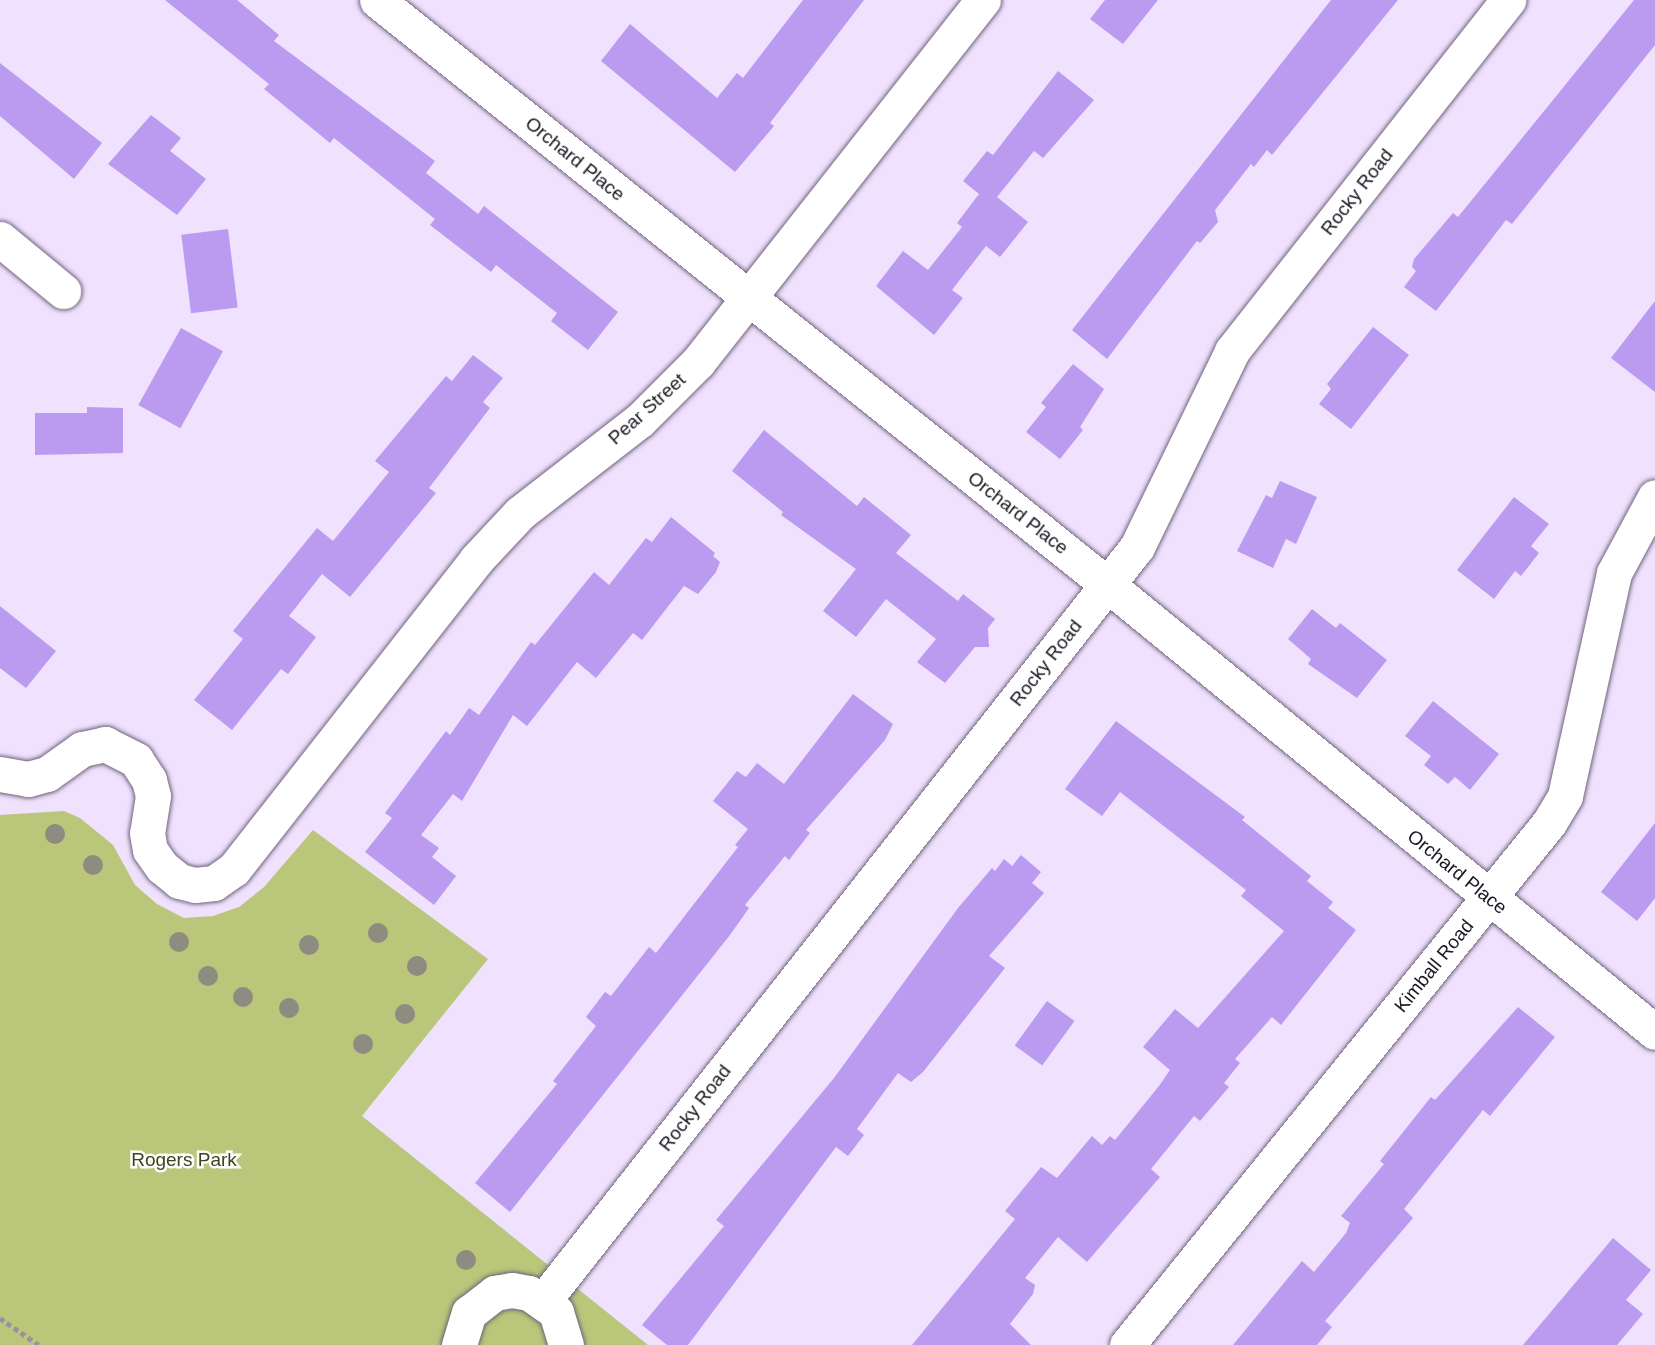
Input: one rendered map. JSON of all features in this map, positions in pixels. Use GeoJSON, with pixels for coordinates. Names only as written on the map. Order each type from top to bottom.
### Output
{"type":"FeatureCollection","features":[{"type":"Feature","properties":{"kind":"street","name":"Orchard Place"},"geometry":{"type":"LineString","coordinates":[[377,0],[749,300],[1108,584],[1655,1032]]}},
{"type":"Feature","properties":{"kind":"street","name":"Pear Street"},"geometry":{"type":"LineString","coordinates":[[0,775],[11,779],[37,777],[82,749],[105,744],[136,760],[149,780],[153,796],[147,833],[150,850],[179,881],[195,886],[214,883],[234,869],[477,561],[520,513],[640,420],[698,362],[983,0]]}},
{"type":"Feature","properties":{"kind":"street","name":"Rocky Road"},"geometry":{"type":"LineString","coordinates":[[544,1300],[1137,547],[1232,351],[1508,0]]}},
{"type":"Feature","properties":{"kind":"street"},"geometry":{"type":"LineString","coordinates":[[0,239],[63,291]]}},
{"type":"Feature","properties":{"kind":"street","name":"Kimball Road"},"geometry":{"type":"LineString","coordinates":[[1127,1345],[1489,898],[1565,796],[1614,573],[1655,497]]}},
{"type":"Feature","properties":{"kind":"street"},"geometry":{"type":"LineString","coordinates":[[459,1345],[469,1313],[495,1293],[529,1293],[544,1300],[556,1312],[566,1345]]}},
{"type":"Feature","properties":{"kind":"path"},"geometry":{"type":"LineString","coordinates":[[0,1318],[39,1345]]}},
{"type":"Feature","properties":{"kind":"green space","name":"Rogers Park"},"geometry":{"type":"Polygon","coordinates":[[[64,811],[80,818],[113,845],[135,885],[157,904],[184,918],[213,916],[239,907],[264,887],[313,830],[488,959],[362,1116],[648,1345],[0,1345],[0,815],[64,811]]]}},
{"type":"Feature","properties":{"kind":"building"},"geometry":{"type":"Polygon","coordinates":[[[165,0],[237,0],[279,35],[274,41],[435,161],[426,173],[478,214],[484,206],[618,312],[588,350],[551,321],[557,313],[496,265],[491,272],[430,225],[435,219],[334,138],[330,143],[264,89],[269,84],[165,0]]]}},
{"type":"Feature","properties":{"kind":"building"},"geometry":{"type":"Polygon","coordinates":[[[803,0],[864,0],[770,123],[774,126],[735,172],[601,61],[630,24],[717,98],[737,73],[743,78],[803,0]]]}},
{"type":"Feature","properties":{"kind":"building"},"geometry":{"type":"Polygon","coordinates":[[[1105,0],[1158,0],[1123,44],[1090,19],[1105,0]]]}},
{"type":"Feature","properties":{"kind":"building"},"geometry":{"type":"Polygon","coordinates":[[[1331,0],[1398,0],[1272,155],[1267,150],[1254,167],[1251,164],[1215,210],[1218,222],[1200,243],[1197,241],[1107,359],[1072,330],[1331,0]]]}},
{"type":"Feature","properties":{"kind":"building"},"geometry":{"type":"Polygon","coordinates":[[[1634,0],[1655,0],[1655,45],[1512,224],[1506,220],[1436,311],[1404,287],[1416,271],[1412,267],[1414,259],[1453,213],[1458,217],[1634,0]]]}},
{"type":"Feature","properties":{"kind":"building"},"geometry":{"type":"Polygon","coordinates":[[[0,63],[102,143],[74,179],[0,116],[0,63]]]}},
{"type":"Feature","properties":{"kind":"building"},"geometry":{"type":"Polygon","coordinates":[[[1058,71],[1094,100],[1043,158],[1034,151],[997,197],[1028,222],[1000,257],[986,246],[952,290],[963,298],[934,335],[876,286],[903,251],[928,270],[962,227],[957,223],[979,194],[963,181],[987,151],[993,155],[1058,71]]]}},
{"type":"Feature","properties":{"kind":"building"},"geometry":{"type":"Polygon","coordinates":[[[151,115],[181,138],[170,151],[206,179],[177,215],[108,164],[151,115]]]}},
{"type":"Feature","properties":{"kind":"building"},"geometry":{"type":"Polygon","coordinates":[[[228,229],[238,307],[191,313],[181,235],[228,229]]]}},
{"type":"Feature","properties":{"kind":"building"},"geometry":{"type":"Polygon","coordinates":[[[1655,301],[1655,392],[1611,358],[1655,301]]]}},
{"type":"Feature","properties":{"kind":"building"},"geometry":{"type":"Polygon","coordinates":[[[1373,327],[1409,355],[1351,429],[1319,404],[1331,389],[1327,384],[1373,327]]]}},
{"type":"Feature","properties":{"kind":"building"},"geometry":{"type":"Polygon","coordinates":[[[181,328],[223,351],[180,428],[138,405],[181,328]]]}},
{"type":"Feature","properties":{"kind":"building"},"geometry":{"type":"Polygon","coordinates":[[[473,355],[503,378],[483,402],[490,408],[429,488],[436,493],[350,597],[322,574],[289,616],[316,637],[288,674],[281,669],[232,730],[194,700],[243,639],[233,631],[317,528],[333,541],[389,472],[375,461],[446,376],[452,381],[473,355]]]}},
{"type":"Feature","properties":{"kind":"building"},"geometry":{"type":"Polygon","coordinates":[[[1073,364],[1104,389],[1080,427],[1083,430],[1060,459],[1026,432],[1046,407],[1041,403],[1073,364]]]}},
{"type":"Feature","properties":{"kind":"building"},"geometry":{"type":"Polygon","coordinates":[[[87,407],[123,408],[123,453],[35,455],[35,413],[87,413],[87,407]]]}},
{"type":"Feature","properties":{"kind":"building"},"geometry":{"type":"Polygon","coordinates":[[[764,430],[857,506],[864,497],[911,535],[896,553],[958,601],[963,594],[995,619],[988,628],[989,647],[975,647],[945,683],[917,662],[936,639],[886,599],[856,637],[823,611],[856,569],[781,515],[783,512],[732,471],[764,430]]]}},
{"type":"Feature","properties":{"kind":"building"},"geometry":{"type":"Polygon","coordinates":[[[1280,481],[1317,497],[1296,544],[1286,539],[1273,568],[1237,551],[1266,495],[1272,498],[1280,481]]]}},
{"type":"Feature","properties":{"kind":"building"},"geometry":{"type":"Polygon","coordinates":[[[1514,497],[1549,524],[1531,546],[1539,553],[1521,576],[1515,571],[1494,599],[1457,570],[1514,497]]]}},
{"type":"Feature","properties":{"kind":"building"},"geometry":{"type":"Polygon","coordinates":[[[671,517],[715,553],[713,556],[720,562],[716,572],[698,594],[684,586],[642,640],[633,633],[596,678],[577,662],[527,726],[513,715],[462,801],[453,794],[421,835],[439,848],[432,857],[456,876],[434,905],[365,852],[392,818],[385,813],[446,731],[450,735],[469,708],[479,715],[531,642],[535,645],[594,572],[609,585],[646,538],[652,542],[671,517]]]}},
{"type":"Feature","properties":{"kind":"building"},"geometry":{"type":"Polygon","coordinates":[[[0,606],[56,651],[26,688],[0,668],[0,606]]]}},
{"type":"Feature","properties":{"kind":"building"},"geometry":{"type":"Polygon","coordinates":[[[1312,609],[1336,628],[1340,623],[1387,660],[1357,698],[1308,664],[1311,659],[1288,639],[1312,609]]]}},
{"type":"Feature","properties":{"kind":"building"},"geometry":{"type":"Polygon","coordinates":[[[853,694],[893,724],[885,740],[806,830],[810,833],[789,860],[785,856],[745,905],[749,908],[730,935],[510,1212],[475,1183],[557,1084],[553,1081],[596,1026],[586,1017],[605,992],[611,996],[649,947],[656,953],[738,847],[735,845],[748,829],[713,801],[737,771],[746,777],[757,763],[784,784],[853,694]]]}},
{"type":"Feature","properties":{"kind":"building"},"geometry":{"type":"Polygon","coordinates":[[[1433,701],[1499,754],[1470,790],[1455,777],[1448,784],[1424,765],[1431,756],[1405,736],[1433,701]]]}},
{"type":"Feature","properties":{"kind":"building"},"geometry":{"type":"Polygon","coordinates":[[[1116,721],[1245,817],[1242,820],[1311,876],[1307,881],[1333,902],[1328,908],[1356,930],[1281,1025],[1272,1017],[1235,1059],[1240,1063],[1224,1083],[1229,1087],[1200,1121],[1194,1116],[1151,1169],[1160,1177],[1087,1262],[1058,1237],[1025,1278],[1035,1285],[1033,1294],[1010,1324],[1031,1345],[912,1345],[1015,1219],[1005,1211],[1041,1167],[1057,1178],[1092,1136],[1102,1145],[1110,1136],[1115,1140],[1159,1086],[1170,1070],[1143,1047],[1175,1009],[1198,1028],[1284,931],[1241,896],[1246,890],[1120,792],[1102,816],[1065,789],[1116,721]]]}},
{"type":"Feature","properties":{"kind":"building"},"geometry":{"type":"Polygon","coordinates":[[[1655,823],[1655,898],[1637,921],[1601,892],[1655,823]]]}},
{"type":"Feature","properties":{"kind":"building"},"geometry":{"type":"Polygon","coordinates":[[[1021,855],[1041,872],[1032,883],[1044,893],[989,956],[1005,968],[923,1072],[911,1082],[898,1073],[857,1129],[864,1135],[848,1156],[836,1147],[688,1345],[667,1345],[642,1325],[724,1226],[716,1220],[834,1078],[958,908],[992,868],[995,871],[1004,859],[1012,866],[1021,855]]]}},
{"type":"Feature","properties":{"kind":"building"},"geometry":{"type":"Polygon","coordinates":[[[1047,1001],[1075,1021],[1042,1065],[1015,1045],[1047,1001]]]}},
{"type":"Feature","properties":{"kind":"building"},"geometry":{"type":"Polygon","coordinates":[[[1518,1007],[1555,1037],[1490,1116],[1483,1110],[1404,1209],[1413,1218],[1325,1321],[1332,1327],[1317,1345],[1233,1345],[1302,1261],[1314,1272],[1346,1233],[1350,1223],[1341,1216],[1384,1164],[1380,1161],[1431,1097],[1435,1100],[1518,1007]]]}},
{"type":"Feature","properties":{"kind":"building"},"geometry":{"type":"Polygon","coordinates":[[[1613,1238],[1651,1270],[1626,1300],[1643,1314],[1617,1345],[1523,1345],[1613,1238]]]}}]}
